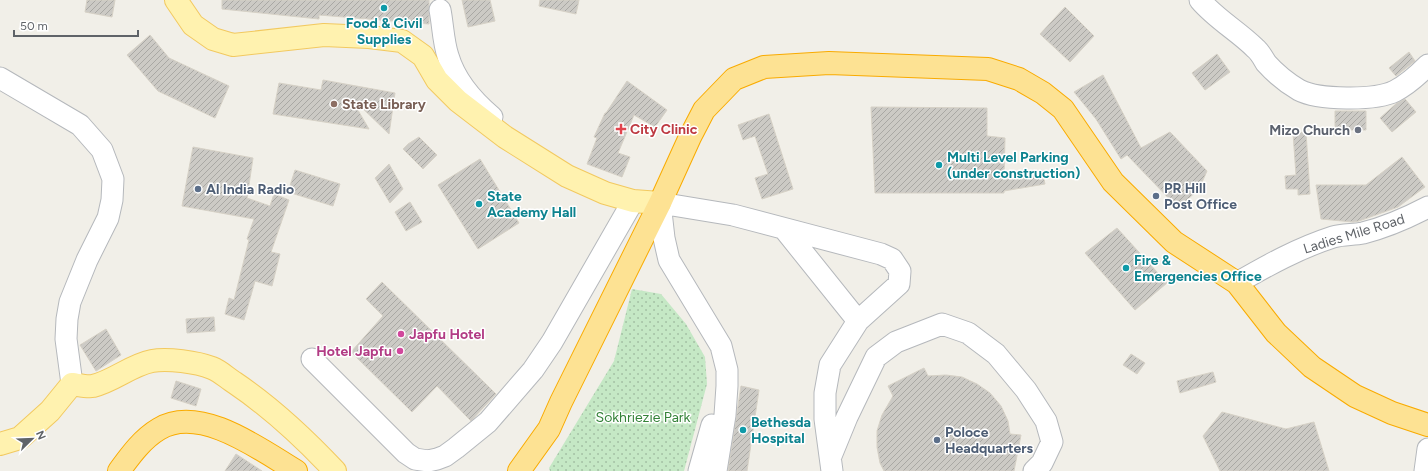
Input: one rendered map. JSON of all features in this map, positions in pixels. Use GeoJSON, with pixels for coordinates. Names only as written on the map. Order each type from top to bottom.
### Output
{"type":"FeatureCollection","features":[{"type":"Feature","properties":{"kind":"highway"},"geometry":{"type":"LineString","coordinates":[[519,471],[549,429],[704,110],[734,79],[764,67],[829,63],[988,69],[1019,79],[1043,93],[1063,109],[1113,182],[1174,242],[1237,283],[1276,333],[1312,367],[1355,396],[1392,413],[1428,425]]}},
{"type":"Feature","properties":{"kind":"highway"},"geometry":{"type":"LineString","coordinates":[[119,471],[137,448],[159,429],[183,421],[211,425],[236,435],[296,471]]}},
{"type":"Feature","properties":{"kind":"main road"},"geometry":{"type":"LineString","coordinates":[[176,0],[193,25],[213,39],[233,45],[324,36],[369,37],[402,41],[423,56],[437,80],[458,101],[505,137],[567,176],[605,193],[633,200],[660,203]]}},
{"type":"Feature","properties":{"kind":"main road"},"geometry":{"type":"LineString","coordinates":[[0,444],[20,438],[50,411],[72,384],[92,386],[106,381],[138,365],[153,361],[170,360],[213,368],[269,407],[334,471]]}},
{"type":"Feature","properties":{"kind":"street"},"geometry":{"type":"LineString","coordinates":[[1200,0],[1256,49],[1280,77],[1299,90],[1311,95],[1343,99],[1382,96],[1394,92],[1400,88],[1428,65]]}},
{"type":"Feature","properties":{"kind":"street"},"geometry":{"type":"LineString","coordinates":[[440,10],[447,55],[454,71],[475,102],[520,146]]}},
{"type":"Feature","properties":{"kind":"street"},"geometry":{"type":"LineString","coordinates":[[0,78],[80,124],[102,150],[113,179],[112,200],[108,218],[86,260],[70,302],[67,319],[66,340],[72,384]]}},
{"type":"Feature","properties":{"kind":"street"},"geometry":{"type":"LineString","coordinates":[[312,359],[406,453],[416,459],[428,461],[445,456],[488,422],[533,370],[552,342],[633,200]]}},
{"type":"Feature","properties":{"kind":"street"},"geometry":{"type":"LineString","coordinates":[[716,471],[726,415],[727,370],[721,346],[669,260],[664,238],[660,203],[732,215],[881,254],[892,259],[900,271],[899,284],[858,321],[830,365],[825,393],[824,419],[832,464]]}},
{"type":"Feature","properties":{"kind":"street","name":"Ladies Mile Road"},"geometry":{"type":"LineString","coordinates":[[1237,283],[1301,249],[1335,237],[1363,233],[1401,221],[1428,207]]}},
{"type":"Feature","properties":{"kind":"street"},"geometry":{"type":"LineString","coordinates":[[785,230],[858,321]]}},
{"type":"Feature","properties":{"kind":"street"},"geometry":{"type":"LineString","coordinates":[[832,464],[847,417],[876,358],[896,342],[942,324],[968,333],[996,354],[1026,390],[1046,421],[1052,442],[1042,463],[1034,471]]}},
{"type":"Feature","properties":{"kind":"street"},"geometry":{"type":"LineString","coordinates":[[699,471],[716,410],[727,386]]}},
{"type":"Feature","properties":{"kind":"street"},"geometry":{"type":"LineString","coordinates":[[1425,471],[1428,449]]}},
{"type":"Feature","properties":{"kind":"green space","name":"Sokhriezie Park"},"geometry":{"type":"Polygon","coordinates":[[[632,289],[661,294],[686,324],[705,357],[707,384],[684,471],[550,471],[549,468],[614,361],[632,289]]]}},
{"type":"Feature","properties":{"kind":"building"},"geometry":{"type":"Polygon","coordinates":[[[87,0],[115,0],[112,17],[85,12],[87,0]]]}},
{"type":"Feature","properties":{"kind":"building"},"geometry":{"type":"Polygon","coordinates":[[[222,0],[429,0],[429,24],[319,15],[319,19],[222,9],[222,0]]]}},
{"type":"Feature","properties":{"kind":"building"},"geometry":{"type":"Polygon","coordinates":[[[462,0],[490,0],[495,21],[468,27],[462,0]]]}},
{"type":"Feature","properties":{"kind":"building"},"geometry":{"type":"Polygon","coordinates":[[[540,0],[579,0],[576,14],[539,6],[540,0]]]}},
{"type":"Feature","properties":{"kind":"building"},"geometry":{"type":"Polygon","coordinates":[[[1065,7],[1094,36],[1070,62],[1040,34],[1065,7]]]}},
{"type":"Feature","properties":{"kind":"building"},"geometry":{"type":"Polygon","coordinates":[[[150,35],[169,58],[229,86],[215,118],[158,91],[127,55],[150,35]]]}},
{"type":"Feature","properties":{"kind":"building"},"geometry":{"type":"Polygon","coordinates":[[[1409,52],[1415,61],[1396,76],[1389,68],[1409,52]]]}},
{"type":"Feature","properties":{"kind":"building"},"geometry":{"type":"Polygon","coordinates":[[[1217,54],[1230,72],[1205,90],[1192,73],[1217,54]]]}},
{"type":"Feature","properties":{"kind":"building"},"geometry":{"type":"Polygon","coordinates":[[[1103,75],[1141,148],[1170,132],[1207,171],[1199,189],[1178,208],[1127,155],[1121,159],[1096,119],[1074,92],[1103,75]]]}},
{"type":"Feature","properties":{"kind":"building","name":"State Library"},"geometry":{"type":"Polygon","coordinates":[[[323,80],[395,93],[389,134],[353,99],[352,100],[369,129],[273,114],[279,83],[321,90],[323,80]]]}},
{"type":"Feature","properties":{"kind":"building"},"geometry":{"type":"Polygon","coordinates":[[[627,81],[667,110],[655,127],[634,115],[618,153],[630,157],[622,177],[587,164],[597,138],[594,137],[605,113],[627,81]]]}},
{"type":"Feature","properties":{"kind":"building"},"geometry":{"type":"Polygon","coordinates":[[[1405,99],[1416,112],[1392,132],[1380,118],[1397,103],[1405,99]]]}},
{"type":"Feature","properties":{"kind":"building","name":"Multi Level Parking (under construction)"},"geometry":{"type":"Polygon","coordinates":[[[871,107],[987,108],[987,136],[1005,138],[1004,177],[1042,170],[1045,184],[1004,191],[1004,193],[875,193],[871,107]]]}},
{"type":"Feature","properties":{"kind":"building"},"geometry":{"type":"Polygon","coordinates":[[[1335,111],[1366,111],[1366,130],[1335,130],[1335,111]]]}},
{"type":"Feature","properties":{"kind":"building"},"geometry":{"type":"Polygon","coordinates":[[[769,114],[793,189],[762,199],[755,178],[768,174],[755,136],[743,140],[738,125],[769,114]]]}},
{"type":"Feature","properties":{"kind":"building"},"geometry":{"type":"Polygon","coordinates":[[[1306,132],[1310,194],[1298,195],[1298,189],[1286,189],[1285,176],[1296,175],[1293,133],[1306,132]]]}},
{"type":"Feature","properties":{"kind":"building"},"geometry":{"type":"Polygon","coordinates":[[[419,137],[437,155],[423,169],[403,149],[419,137]]]}},
{"type":"Feature","properties":{"kind":"building"},"geometry":{"type":"Polygon","coordinates":[[[193,147],[253,158],[247,198],[270,206],[274,194],[289,200],[271,252],[280,254],[272,286],[255,281],[244,320],[225,314],[229,298],[234,300],[249,240],[247,239],[254,219],[182,206],[193,147]]]}},
{"type":"Feature","properties":{"kind":"building"},"geometry":{"type":"Polygon","coordinates":[[[1402,157],[1425,187],[1398,207],[1359,221],[1353,222],[1321,219],[1316,185],[1366,185],[1402,157]]]}},
{"type":"Feature","properties":{"kind":"building","name":"State Academy Hall"},"geometry":{"type":"Polygon","coordinates":[[[480,159],[519,223],[478,249],[438,185],[480,159]]]}},
{"type":"Feature","properties":{"kind":"building"},"geometry":{"type":"Polygon","coordinates":[[[389,164],[403,189],[390,203],[375,178],[389,164]]]}},
{"type":"Feature","properties":{"kind":"building"},"geometry":{"type":"Polygon","coordinates":[[[295,170],[340,184],[333,206],[288,192],[295,170]]]}},
{"type":"Feature","properties":{"kind":"building"},"geometry":{"type":"Polygon","coordinates":[[[410,202],[422,222],[406,231],[395,212],[410,202]]]}},
{"type":"Feature","properties":{"kind":"building","name":"Fire & Emergencies Office"},"geometry":{"type":"Polygon","coordinates":[[[1117,228],[1167,283],[1135,310],[1085,253],[1117,228]]]}},
{"type":"Feature","properties":{"kind":"building","name":"Japfu Hotel"},"geometry":{"type":"Polygon","coordinates":[[[382,282],[496,394],[471,421],[437,386],[412,412],[351,352],[383,316],[366,299],[382,282]]]}},
{"type":"Feature","properties":{"kind":"building"},"geometry":{"type":"Polygon","coordinates":[[[214,317],[215,331],[187,333],[186,319],[214,317]]]}},
{"type":"Feature","properties":{"kind":"building"},"geometry":{"type":"Polygon","coordinates":[[[106,329],[121,355],[96,371],[80,345],[106,329]]]}},
{"type":"Feature","properties":{"kind":"building"},"geometry":{"type":"Polygon","coordinates":[[[1131,354],[1145,363],[1137,374],[1123,365],[1131,354]]]}},
{"type":"Feature","properties":{"kind":"building"},"geometry":{"type":"Polygon","coordinates":[[[924,368],[928,376],[946,375],[962,377],[977,384],[990,393],[1001,406],[1008,421],[1010,434],[1021,435],[1014,471],[884,471],[880,463],[877,447],[877,431],[882,415],[893,396],[888,386],[924,368]]]}},
{"type":"Feature","properties":{"kind":"building"},"geometry":{"type":"Polygon","coordinates":[[[1213,372],[1216,382],[1180,393],[1177,381],[1213,372]]]}},
{"type":"Feature","properties":{"kind":"building"},"geometry":{"type":"Polygon","coordinates":[[[176,381],[201,389],[196,406],[171,398],[176,381]]]}},
{"type":"Feature","properties":{"kind":"building","name":"Bethesda Hospital"},"geometry":{"type":"Polygon","coordinates":[[[741,386],[759,390],[747,471],[728,471],[741,386]]]}},
{"type":"Feature","properties":{"kind":"building"},"geometry":{"type":"Polygon","coordinates":[[[1222,412],[1286,429],[1314,422],[1329,471],[1220,471],[1203,436],[1222,412]]]}},
{"type":"Feature","properties":{"kind":"building"},"geometry":{"type":"Polygon","coordinates":[[[236,454],[262,471],[225,471],[236,454]]]}},
{"type":"Feature","properties":{"kind":"place","name":"Food & Civil Supplies"},"geometry":{"type":"Point","coordinates":[384,8]}},
{"type":"Feature","properties":{"kind":"place","name":"State Library"},"geometry":{"type":"Point","coordinates":[334,104]}},
{"type":"Feature","properties":{"kind":"place","name":"City Clinic"},"geometry":{"type":"Point","coordinates":[621,129]}},
{"type":"Feature","properties":{"kind":"place","name":"Mizo Church"},"geometry":{"type":"Point","coordinates":[1358,130]}},
{"type":"Feature","properties":{"kind":"place","name":"Multi Level Parking (under construction)"},"geometry":{"type":"Point","coordinates":[939,165]}},
{"type":"Feature","properties":{"kind":"place","name":"Al India Radio"},"geometry":{"type":"Point","coordinates":[198,189]}},
{"type":"Feature","properties":{"kind":"place","name":"PR Hill Post Office"},"geometry":{"type":"Point","coordinates":[1156,196]}},
{"type":"Feature","properties":{"kind":"place","name":"State Academy Hall"},"geometry":{"type":"Point","coordinates":[479,204]}},
{"type":"Feature","properties":{"kind":"place","name":"Fire & Emergencies Office"},"geometry":{"type":"Point","coordinates":[1126,268]}},
{"type":"Feature","properties":{"kind":"place","name":"Japfu Hotel"},"geometry":{"type":"Point","coordinates":[401,334]}},
{"type":"Feature","properties":{"kind":"place","name":"Hotel Japfu"},"geometry":{"type":"Point","coordinates":[400,351]}},
{"type":"Feature","properties":{"kind":"place","name":"Bethesda Hospital"},"geometry":{"type":"Point","coordinates":[743,430]}},
{"type":"Feature","properties":{"kind":"place","name":"Poloce Headquarters"},"geometry":{"type":"Point","coordinates":[937,440]}}]}
